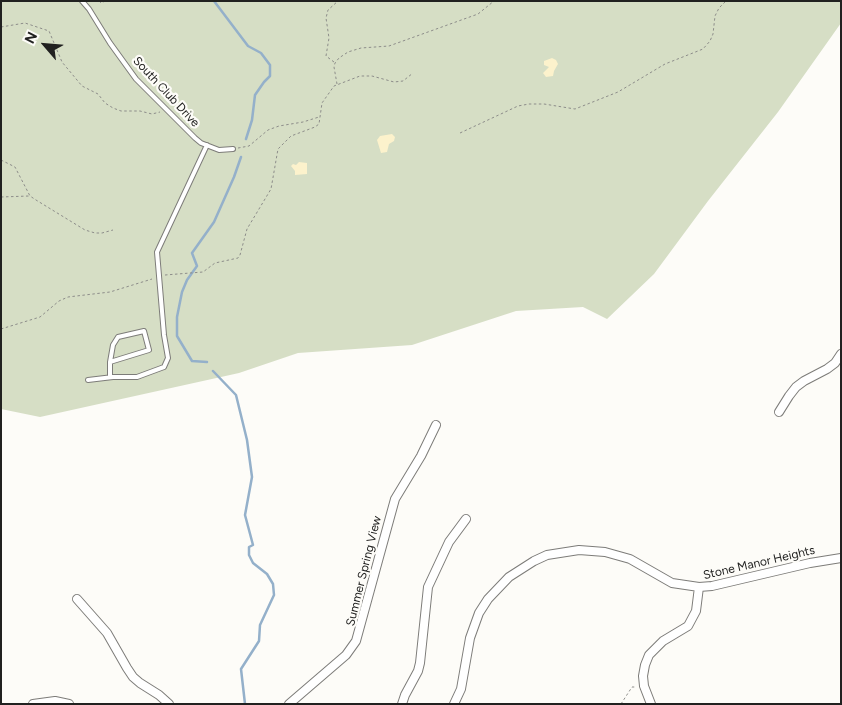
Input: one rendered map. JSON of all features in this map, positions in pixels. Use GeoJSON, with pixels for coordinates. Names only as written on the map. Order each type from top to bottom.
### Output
{"type":"FeatureCollection","features":[{"type":"Feature","properties":{"kind":"street"},"geometry":{"type":"LineString","coordinates":[[779,412],[796,387],[827,369],[835,363],[841,354]]}},
{"type":"Feature","properties":{"kind":"street","name":"Summer Spring View"},"geometry":{"type":"LineString","coordinates":[[290,704],[346,655],[356,641],[394,499],[428,444],[436,425]]}},
{"type":"Feature","properties":{"kind":"street"},"geometry":{"type":"LineString","coordinates":[[402,704],[418,671],[428,587],[449,542],[466,519]]}},
{"type":"Feature","properties":{"kind":"street","name":"Stone Manor Heights"},"geometry":{"type":"LineString","coordinates":[[454,704],[461,689],[470,638],[479,613],[488,599],[508,577],[547,555],[565,551],[586,550],[605,552],[630,559],[672,583],[699,588],[826,559],[841,558]]}},
{"type":"Feature","properties":{"kind":"street"},"geometry":{"type":"LineString","coordinates":[[651,704],[644,686],[644,670],[649,656],[662,641],[688,626],[693,618],[698,601],[699,588]]}},
{"type":"Feature","properties":{"kind":"street"},"geometry":{"type":"LineString","coordinates":[[77,599],[107,633],[134,677],[147,688],[159,694],[168,704]]}},
{"type":"Feature","properties":{"kind":"street"},"geometry":{"type":"LineString","coordinates":[[33,704],[55,701],[69,704]]}},
{"type":"Feature","properties":{"kind":"lane","name":"South Club Drive"},"geometry":{"type":"LineString","coordinates":[[82,1],[136,79],[195,138],[219,150],[233,149]]}},
{"type":"Feature","properties":{"kind":"lane"},"geometry":{"type":"LineString","coordinates":[[88,380],[136,376],[164,367],[168,358],[164,334],[157,252],[207,145]]}},
{"type":"Feature","properties":{"kind":"lane"},"geometry":{"type":"LineString","coordinates":[[110,362],[149,350],[144,331],[118,337],[113,346],[110,362],[110,377]]}},
{"type":"Feature","properties":{"kind":"path"},"geometry":{"type":"LineString","coordinates":[[99,1],[101,3],[105,1]]}},
{"type":"Feature","properties":{"kind":"path"},"geometry":{"type":"LineString","coordinates":[[335,63],[326,56],[329,38],[326,18],[328,10],[338,1]]}},
{"type":"Feature","properties":{"kind":"path"},"geometry":{"type":"LineString","coordinates":[[337,84],[334,67],[339,58],[361,48],[389,46],[478,14],[494,1]]}},
{"type":"Feature","properties":{"kind":"path"},"geometry":{"type":"LineString","coordinates":[[460,133],[518,106],[544,104],[575,109],[618,92],[665,64],[703,49],[713,34],[718,8],[726,1]]}},
{"type":"Feature","properties":{"kind":"path"},"geometry":{"type":"LineString","coordinates":[[1,26],[25,23],[42,27],[48,31],[53,37],[62,62],[82,86],[98,94],[105,103],[113,108],[120,111],[140,111],[152,114],[160,112],[173,116]]}},
{"type":"Feature","properties":{"kind":"path"},"geometry":{"type":"LineString","coordinates":[[1,329],[40,317],[59,301],[68,298],[110,292],[164,275],[204,272],[215,263],[238,258],[247,229],[271,188],[278,149],[291,136],[318,124],[322,103],[330,91],[337,84],[360,76],[372,76],[394,82],[402,81],[413,73]]}},
{"type":"Feature","properties":{"kind":"path"},"geometry":{"type":"LineString","coordinates":[[233,149],[249,146],[268,130],[319,117]]}},
{"type":"Feature","properties":{"kind":"path"},"geometry":{"type":"LineString","coordinates":[[1,160],[15,167],[30,196],[85,230],[95,234],[113,230]]}},
{"type":"Feature","properties":{"kind":"path"},"geometry":{"type":"LineString","coordinates":[[1,197],[30,196]]}},
{"type":"Feature","properties":{"kind":"path"},"geometry":{"type":"LineString","coordinates":[[621,704],[632,687],[644,686]]}},
{"type":"Feature","properties":{"kind":"green space"},"geometry":{"type":"Polygon","coordinates":[[[1,1],[841,1],[841,23],[778,112],[654,274],[607,319],[583,307],[516,311],[412,345],[298,353],[239,373],[40,417],[1,409],[1,1]]]}},
{"type":"Feature","properties":{"kind":"sand"},"geometry":{"type":"Polygon","coordinates":[[[552,58],[558,64],[553,76],[546,77],[543,73],[549,67],[544,65],[544,61],[552,58]]]}},
{"type":"Feature","properties":{"kind":"sand"},"geometry":{"type":"Polygon","coordinates":[[[392,134],[395,137],[394,141],[389,144],[387,152],[381,153],[377,140],[380,136],[392,134]]]}},
{"type":"Feature","properties":{"kind":"sand"},"geometry":{"type":"Polygon","coordinates":[[[299,162],[307,163],[307,174],[295,175],[295,171],[291,166],[299,162]]]}},
{"type":"Feature","properties":{"kind":"waterway"},"geometry":{"type":"LineString","coordinates":[[214,1],[248,46],[261,53],[270,65],[270,76],[255,95],[252,120],[246,139]]}},
{"type":"Feature","properties":{"kind":"waterway"},"geometry":{"type":"LineString","coordinates":[[207,362],[192,361],[177,336],[177,317],[182,292],[187,280],[197,266],[192,253],[214,222],[241,157]]}},
{"type":"Feature","properties":{"kind":"waterway"},"geometry":{"type":"LineString","coordinates":[[213,371],[236,395],[247,440],[252,477],[245,515],[253,545],[249,547],[249,555],[253,563],[267,574],[273,584],[274,595],[260,625],[259,641],[241,669],[245,704]]}}]}
